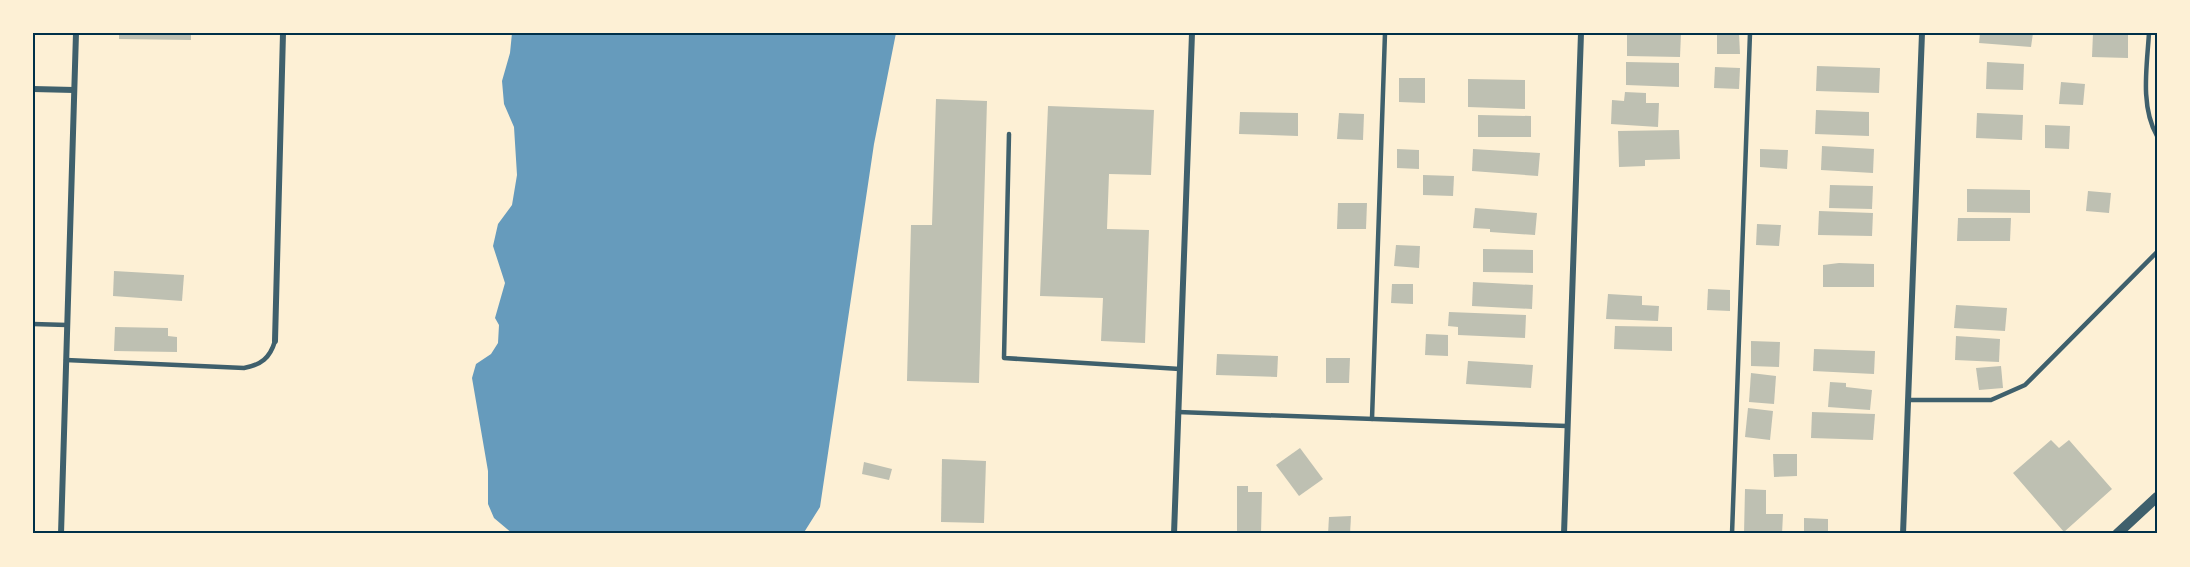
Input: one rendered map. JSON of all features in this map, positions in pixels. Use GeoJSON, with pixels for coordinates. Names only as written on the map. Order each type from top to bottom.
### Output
{"type":"FeatureCollection","features":[{"type":"Feature","properties":{"kind":"street"},"geometry":{"type":"LineString","coordinates":[[61,534],[76,33]]}},
{"type":"Feature","properties":{"kind":"street"},"geometry":{"type":"LineString","coordinates":[[275,341],[282,33]]}},
{"type":"Feature","properties":{"kind":"street"},"geometry":{"type":"LineString","coordinates":[[1174,534],[1192,33]]}},
{"type":"Feature","properties":{"kind":"street"},"geometry":{"type":"LineString","coordinates":[[1564,534],[1581,33]]}},
{"type":"Feature","properties":{"kind":"street"},"geometry":{"type":"LineString","coordinates":[[1903,534],[1922,33]]}},
{"type":"Feature","properties":{"kind":"street"},"geometry":{"type":"LineString","coordinates":[[33,89],[74,90]]}},
{"type":"Feature","properties":{"kind":"street"},"geometry":{"type":"LineString","coordinates":[[2117,534],[2157,497]]}},
{"type":"Feature","properties":{"kind":"lane"},"geometry":{"type":"LineString","coordinates":[[1372,419],[1385,33]]}},
{"type":"Feature","properties":{"kind":"lane"},"geometry":{"type":"LineString","coordinates":[[1732,534],[1750,33]]}},
{"type":"Feature","properties":{"kind":"lane"},"geometry":{"type":"LineString","coordinates":[[2149,33],[2147,107],[2151,126],[2157,136]]}},
{"type":"Feature","properties":{"kind":"lane"},"geometry":{"type":"LineString","coordinates":[[1009,134],[1004,358],[1180,369]]}},
{"type":"Feature","properties":{"kind":"lane"},"geometry":{"type":"LineString","coordinates":[[1908,400],[1991,400],[2025,385],[2157,252]]}},
{"type":"Feature","properties":{"kind":"lane"},"geometry":{"type":"LineString","coordinates":[[33,324],[67,325]]}},
{"type":"Feature","properties":{"kind":"lane"},"geometry":{"type":"LineString","coordinates":[[66,360],[244,368],[256,366],[267,358],[275,341]]}},
{"type":"Feature","properties":{"kind":"lane"},"geometry":{"type":"LineString","coordinates":[[1178,412],[1568,426]]}},
{"type":"Feature","properties":{"kind":"water"},"geometry":{"type":"Polygon","coordinates":[[[512,33],[896,33],[874,144],[820,507],[803,534],[513,534],[494,518],[488,504],[488,471],[472,378],[476,364],[491,354],[498,343],[499,325],[495,318],[505,283],[493,246],[498,224],[512,205],[517,175],[514,127],[504,104],[502,81],[510,53],[512,33]]]}},
{"type":"Feature","properties":{"kind":"building"},"geometry":{"type":"Polygon","coordinates":[[[119,33],[191,33],[191,40],[119,39],[119,33]]]}},
{"type":"Feature","properties":{"kind":"building"},"geometry":{"type":"Polygon","coordinates":[[[1627,33],[1681,33],[1680,57],[1627,56],[1627,33]]]}},
{"type":"Feature","properties":{"kind":"building"},"geometry":{"type":"Polygon","coordinates":[[[1717,33],[1739,33],[1740,54],[1717,54],[1717,33]]]}},
{"type":"Feature","properties":{"kind":"building"},"geometry":{"type":"Polygon","coordinates":[[[1980,33],[2033,33],[2031,47],[1979,43],[1980,33]]]}},
{"type":"Feature","properties":{"kind":"building"},"geometry":{"type":"Polygon","coordinates":[[[2093,33],[2128,33],[2128,58],[2092,57],[2093,33]]]}},
{"type":"Feature","properties":{"kind":"building"},"geometry":{"type":"Polygon","coordinates":[[[1626,62],[1679,63],[1679,87],[1626,85],[1626,62]]]}},
{"type":"Feature","properties":{"kind":"building"},"geometry":{"type":"Polygon","coordinates":[[[1987,62],[2024,64],[2023,90],[1986,89],[1987,62]]]}},
{"type":"Feature","properties":{"kind":"building"},"geometry":{"type":"Polygon","coordinates":[[[1817,66],[1880,68],[1879,93],[1816,91],[1817,66]]]}},
{"type":"Feature","properties":{"kind":"building"},"geometry":{"type":"Polygon","coordinates":[[[1715,67],[1740,68],[1739,89],[1714,88],[1715,67]]]}},
{"type":"Feature","properties":{"kind":"building"},"geometry":{"type":"Polygon","coordinates":[[[1399,78],[1425,78],[1425,103],[1399,102],[1399,78]]]}},
{"type":"Feature","properties":{"kind":"building"},"geometry":{"type":"Polygon","coordinates":[[[1468,79],[1525,80],[1525,109],[1468,107],[1468,79]]]}},
{"type":"Feature","properties":{"kind":"building"},"geometry":{"type":"Polygon","coordinates":[[[2061,82],[2085,84],[2083,105],[2059,104],[2061,82]]]}},
{"type":"Feature","properties":{"kind":"building"},"geometry":{"type":"Polygon","coordinates":[[[1625,92],[1646,93],[1646,103],[1659,103],[1658,127],[1611,124],[1612,100],[1624,101],[1625,92]]]}},
{"type":"Feature","properties":{"kind":"building"},"geometry":{"type":"Polygon","coordinates":[[[936,99],[987,101],[979,383],[907,381],[911,225],[932,225],[936,99]]]}},
{"type":"Feature","properties":{"kind":"building"},"geometry":{"type":"Polygon","coordinates":[[[1048,106],[1154,110],[1151,175],[1109,174],[1107,229],[1149,230],[1145,343],[1101,341],[1103,298],[1040,296],[1048,106]]]}},
{"type":"Feature","properties":{"kind":"building"},"geometry":{"type":"Polygon","coordinates":[[[1816,110],[1869,112],[1869,136],[1815,134],[1816,110]]]}},
{"type":"Feature","properties":{"kind":"building"},"geometry":{"type":"Polygon","coordinates":[[[1240,112],[1298,113],[1298,136],[1239,134],[1240,112]]]}},
{"type":"Feature","properties":{"kind":"building"},"geometry":{"type":"Polygon","coordinates":[[[1339,113],[1364,114],[1363,140],[1337,139],[1339,113]]]}},
{"type":"Feature","properties":{"kind":"building"},"geometry":{"type":"Polygon","coordinates":[[[1977,113],[2023,115],[2022,140],[1976,138],[1977,113]]]}},
{"type":"Feature","properties":{"kind":"building"},"geometry":{"type":"Polygon","coordinates":[[[1478,115],[1531,116],[1531,137],[1478,137],[1478,115]]]}},
{"type":"Feature","properties":{"kind":"building"},"geometry":{"type":"Polygon","coordinates":[[[2045,125],[2070,126],[2069,149],[2045,148],[2045,125]]]}},
{"type":"Feature","properties":{"kind":"building"},"geometry":{"type":"Polygon","coordinates":[[[1679,130],[1680,159],[1645,160],[1645,166],[1619,167],[1618,131],[1679,130]]]}},
{"type":"Feature","properties":{"kind":"building"},"geometry":{"type":"Polygon","coordinates":[[[1822,146],[1874,149],[1873,173],[1821,170],[1822,146]]]}},
{"type":"Feature","properties":{"kind":"building"},"geometry":{"type":"Polygon","coordinates":[[[1397,149],[1419,150],[1419,169],[1397,168],[1397,149]]]}},
{"type":"Feature","properties":{"kind":"building"},"geometry":{"type":"Polygon","coordinates":[[[1473,149],[1540,153],[1538,176],[1472,171],[1473,149]]]}},
{"type":"Feature","properties":{"kind":"building"},"geometry":{"type":"Polygon","coordinates":[[[1760,149],[1788,150],[1787,169],[1760,167],[1760,149]]]}},
{"type":"Feature","properties":{"kind":"building"},"geometry":{"type":"Polygon","coordinates":[[[1423,175],[1454,176],[1453,196],[1423,195],[1423,175]]]}},
{"type":"Feature","properties":{"kind":"building"},"geometry":{"type":"Polygon","coordinates":[[[1830,185],[1873,186],[1872,209],[1829,208],[1830,185]]]}},
{"type":"Feature","properties":{"kind":"building"},"geometry":{"type":"Polygon","coordinates":[[[1967,189],[2030,190],[2030,213],[1967,212],[1967,189]]]}},
{"type":"Feature","properties":{"kind":"building"},"geometry":{"type":"Polygon","coordinates":[[[2088,191],[2111,193],[2109,213],[2086,211],[2088,191]]]}},
{"type":"Feature","properties":{"kind":"building"},"geometry":{"type":"Polygon","coordinates":[[[1338,203],[1367,203],[1366,229],[1337,229],[1338,203]]]}},
{"type":"Feature","properties":{"kind":"building"},"geometry":{"type":"Polygon","coordinates":[[[1475,208],[1537,213],[1535,235],[1490,232],[1490,229],[1473,228],[1475,208]]]}},
{"type":"Feature","properties":{"kind":"building"},"geometry":{"type":"Polygon","coordinates":[[[1819,211],[1873,213],[1872,236],[1818,235],[1819,211]]]}},
{"type":"Feature","properties":{"kind":"building"},"geometry":{"type":"Polygon","coordinates":[[[1958,218],[2011,218],[2010,241],[1957,241],[1958,218]]]}},
{"type":"Feature","properties":{"kind":"building"},"geometry":{"type":"Polygon","coordinates":[[[1757,224],[1781,225],[1779,246],[1756,245],[1757,224]]]}},
{"type":"Feature","properties":{"kind":"building"},"geometry":{"type":"Polygon","coordinates":[[[1396,245],[1420,246],[1419,268],[1394,266],[1396,245]]]}},
{"type":"Feature","properties":{"kind":"building"},"geometry":{"type":"Polygon","coordinates":[[[1483,249],[1533,250],[1533,273],[1483,272],[1483,249]]]}},
{"type":"Feature","properties":{"kind":"building"},"geometry":{"type":"Polygon","coordinates":[[[1874,264],[1874,287],[1823,287],[1823,265],[1874,264]]]}},
{"type":"Feature","properties":{"kind":"building"},"geometry":{"type":"Polygon","coordinates":[[[114,271],[184,275],[182,301],[113,296],[114,271]]]}},
{"type":"Feature","properties":{"kind":"building"},"geometry":{"type":"Polygon","coordinates":[[[1473,282],[1533,285],[1532,309],[1472,306],[1473,282]]]}},
{"type":"Feature","properties":{"kind":"building"},"geometry":{"type":"Polygon","coordinates":[[[1392,284],[1413,284],[1413,304],[1391,303],[1392,284]]]}},
{"type":"Feature","properties":{"kind":"building"},"geometry":{"type":"Polygon","coordinates":[[[1708,289],[1730,290],[1730,311],[1707,310],[1708,289]]]}},
{"type":"Feature","properties":{"kind":"building"},"geometry":{"type":"Polygon","coordinates":[[[1608,294],[1642,296],[1642,305],[1659,306],[1658,321],[1606,319],[1608,294]]]}},
{"type":"Feature","properties":{"kind":"building"},"geometry":{"type":"Polygon","coordinates":[[[1956,305],[2007,308],[2005,331],[1954,328],[1956,305]]]}},
{"type":"Feature","properties":{"kind":"building"},"geometry":{"type":"Polygon","coordinates":[[[1449,312],[1526,315],[1525,338],[1458,335],[1458,327],[1448,326],[1449,312]]]}},
{"type":"Feature","properties":{"kind":"building"},"geometry":{"type":"Polygon","coordinates":[[[1615,326],[1672,327],[1672,351],[1614,349],[1615,326]]]}},
{"type":"Feature","properties":{"kind":"building"},"geometry":{"type":"Polygon","coordinates":[[[115,327],[168,328],[168,336],[177,337],[177,352],[114,351],[115,327]]]}},
{"type":"Feature","properties":{"kind":"building"},"geometry":{"type":"Polygon","coordinates":[[[1426,334],[1448,335],[1448,356],[1425,355],[1426,334]]]}},
{"type":"Feature","properties":{"kind":"building"},"geometry":{"type":"Polygon","coordinates":[[[1956,336],[2000,339],[1999,362],[1955,360],[1956,336]]]}},
{"type":"Feature","properties":{"kind":"building"},"geometry":{"type":"Polygon","coordinates":[[[1751,341],[1780,342],[1779,367],[1751,366],[1751,341]]]}},
{"type":"Feature","properties":{"kind":"building"},"geometry":{"type":"Polygon","coordinates":[[[1814,349],[1875,351],[1874,374],[1813,371],[1814,349]]]}},
{"type":"Feature","properties":{"kind":"building"},"geometry":{"type":"Polygon","coordinates":[[[1217,354],[1278,356],[1277,377],[1216,375],[1217,354]]]}},
{"type":"Feature","properties":{"kind":"building"},"geometry":{"type":"Polygon","coordinates":[[[1326,358],[1350,358],[1349,383],[1326,383],[1326,358]]]}},
{"type":"Feature","properties":{"kind":"building"},"geometry":{"type":"Polygon","coordinates":[[[1468,361],[1533,365],[1531,388],[1466,384],[1468,361]]]}},
{"type":"Feature","properties":{"kind":"building"},"geometry":{"type":"Polygon","coordinates":[[[2001,366],[2003,388],[1979,390],[1976,368],[2001,366]]]}},
{"type":"Feature","properties":{"kind":"building"},"geometry":{"type":"Polygon","coordinates":[[[1751,373],[1776,376],[1774,404],[1749,402],[1751,373]]]}},
{"type":"Feature","properties":{"kind":"building"},"geometry":{"type":"Polygon","coordinates":[[[1830,382],[1846,383],[1846,387],[1872,390],[1870,410],[1828,407],[1830,382]]]}},
{"type":"Feature","properties":{"kind":"building"},"geometry":{"type":"Polygon","coordinates":[[[1748,408],[1773,411],[1770,440],[1745,437],[1748,408]]]}},
{"type":"Feature","properties":{"kind":"building"},"geometry":{"type":"Polygon","coordinates":[[[1812,412],[1875,414],[1873,440],[1811,438],[1812,412]]]}},
{"type":"Feature","properties":{"kind":"building"},"geometry":{"type":"Polygon","coordinates":[[[2051,440],[2059,448],[2069,440],[2112,489],[2064,532],[2013,473],[2051,440]]]}},
{"type":"Feature","properties":{"kind":"building"},"geometry":{"type":"Polygon","coordinates":[[[1300,448],[1323,479],[1299,496],[1276,465],[1300,448]]]}},
{"type":"Feature","properties":{"kind":"building"},"geometry":{"type":"Polygon","coordinates":[[[1773,454],[1797,454],[1797,476],[1774,477],[1773,454]]]}},
{"type":"Feature","properties":{"kind":"building"},"geometry":{"type":"Polygon","coordinates":[[[942,459],[986,461],[984,523],[941,522],[942,459]]]}},
{"type":"Feature","properties":{"kind":"building"},"geometry":{"type":"Polygon","coordinates":[[[864,462],[892,469],[889,480],[862,474],[864,462]]]}},
{"type":"Feature","properties":{"kind":"building"},"geometry":{"type":"Polygon","coordinates":[[[1237,486],[1248,486],[1248,492],[1262,492],[1261,534],[1237,534],[1237,486]]]}},
{"type":"Feature","properties":{"kind":"building"},"geometry":{"type":"Polygon","coordinates":[[[1745,489],[1766,490],[1766,514],[1783,514],[1782,534],[1744,534],[1745,489]]]}},
{"type":"Feature","properties":{"kind":"building"},"geometry":{"type":"Polygon","coordinates":[[[1351,516],[1350,534],[1328,534],[1329,517],[1351,516]]]}},
{"type":"Feature","properties":{"kind":"building"},"geometry":{"type":"Polygon","coordinates":[[[1804,518],[1828,519],[1828,534],[1804,534],[1804,518]]]}}]}
